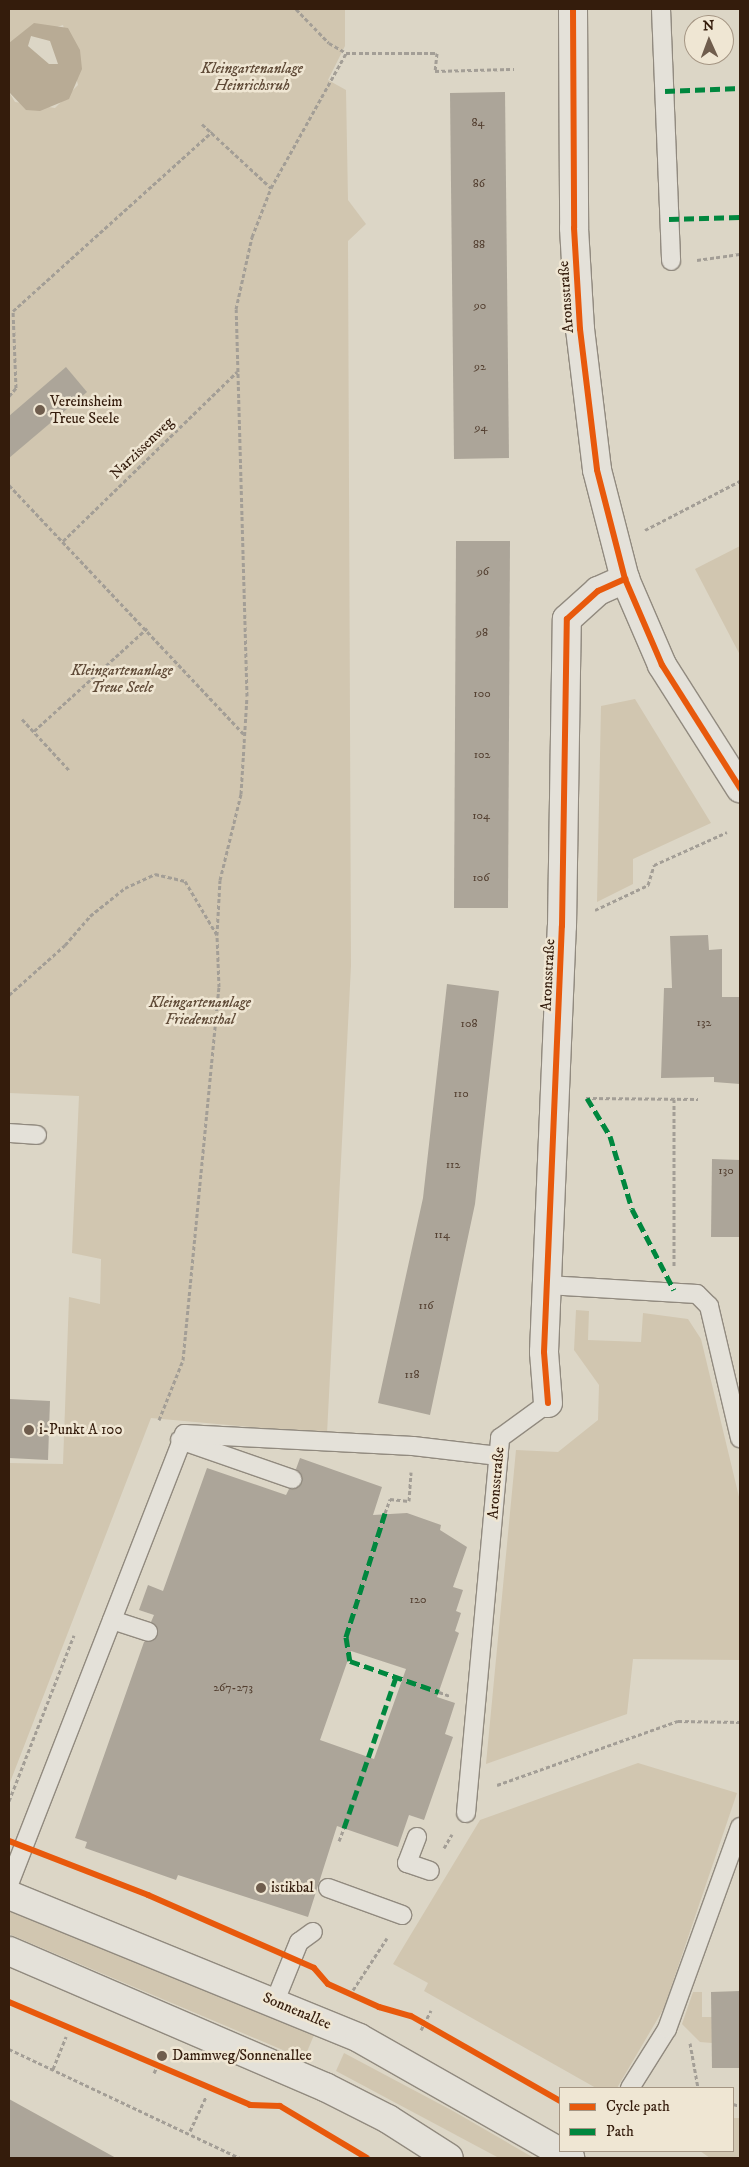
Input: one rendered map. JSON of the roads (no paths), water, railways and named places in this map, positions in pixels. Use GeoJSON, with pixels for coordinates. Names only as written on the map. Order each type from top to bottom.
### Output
{"type":"FeatureCollection","features":[{"type":"Feature","properties":{"kind":"street","name":"Aronsstraße"},"geometry":{"type":"LineString","coordinates":[[573,9],[580,329],[592,448],[625,579],[662,665],[740,788]]}},
{"type":"Feature","properties":{"kind":"street","name":"Aronsstraße"},"geometry":{"type":"LineString","coordinates":[[548,1403],[544,1352],[562,926],[567,619],[598,591],[625,579]]}},
{"type":"Feature","properties":{"kind":"street","name":"Sonnenallee"},"geometry":{"type":"LineString","coordinates":[[9,1894],[274,2001],[397,2059],[559,2152]]}},
{"type":"Feature","properties":{"kind":"street"},"geometry":{"type":"LineString","coordinates":[[9,1951],[325,2087],[388,2119],[449,2158]]}},
{"type":"Feature","properties":{"kind":"lane"},"geometry":{"type":"LineString","coordinates":[[662,9],[671,261]]}},
{"type":"Feature","properties":{"kind":"lane"},"geometry":{"type":"LineString","coordinates":[[9,1133],[37,1135]]}},
{"type":"Feature","properties":{"kind":"lane"},"geometry":{"type":"LineString","coordinates":[[547,1285],[674,1290],[698,1294],[709,1306],[740,1438]]}},
{"type":"Feature","properties":{"kind":"lane","name":"Aronsstraße"},"geometry":{"type":"LineString","coordinates":[[466,1812],[500,1438],[548,1403]]}},
{"type":"Feature","properties":{"kind":"lane"},"geometry":{"type":"LineString","coordinates":[[9,1884],[112,1620],[179,1440],[184,1434],[413,1446],[498,1456]]}},
{"type":"Feature","properties":{"kind":"lane"},"geometry":{"type":"LineString","coordinates":[[179,1440],[292,1478]]}},
{"type":"Feature","properties":{"kind":"lane"},"geometry":{"type":"LineString","coordinates":[[112,1620],[148,1632]]}},
{"type":"Feature","properties":{"kind":"lane"},"geometry":{"type":"LineString","coordinates":[[631,2087],[667,2029],[740,1827]]}},
{"type":"Feature","properties":{"kind":"lane"},"geometry":{"type":"LineString","coordinates":[[417,1837],[407,1863],[430,1871]]}},
{"type":"Feature","properties":{"kind":"lane"},"geometry":{"type":"LineString","coordinates":[[328,1888],[402,1915]]}},
{"type":"Feature","properties":{"kind":"lane"},"geometry":{"type":"LineString","coordinates":[[274,2001],[299,1942],[313,1932]]}},
{"type":"Feature","properties":{"kind":"place","name":"Vereinsheim Treue Seele"},"geometry":{"type":"Point","coordinates":[40,410]}},
{"type":"Feature","properties":{"kind":"place","name":"i-Punkt A 100"},"geometry":{"type":"Point","coordinates":[29,1430]}},
{"type":"Feature","properties":{"kind":"place","name":"istikbal"},"geometry":{"type":"Point","coordinates":[261,1888]}},
{"type":"Feature","properties":{"kind":"place","name":"Dammweg/Sonnenallee"},"geometry":{"type":"Point","coordinates":[162,2056]}},
{"type":"Feature","properties":{"kind":"park label","name":"Kleingartenanlage Heinrichsruh"},"geometry":{"type":"Point","coordinates":[252,76]}},
{"type":"Feature","properties":{"kind":"park label","name":"Kleingartenanlage Treue Seele"},"geometry":{"type":"Point","coordinates":[122,678]}},
{"type":"Feature","properties":{"kind":"park label","name":"Kleingartenanlage Friedensthal"},"geometry":{"type":"Point","coordinates":[200,1010]}}]}
